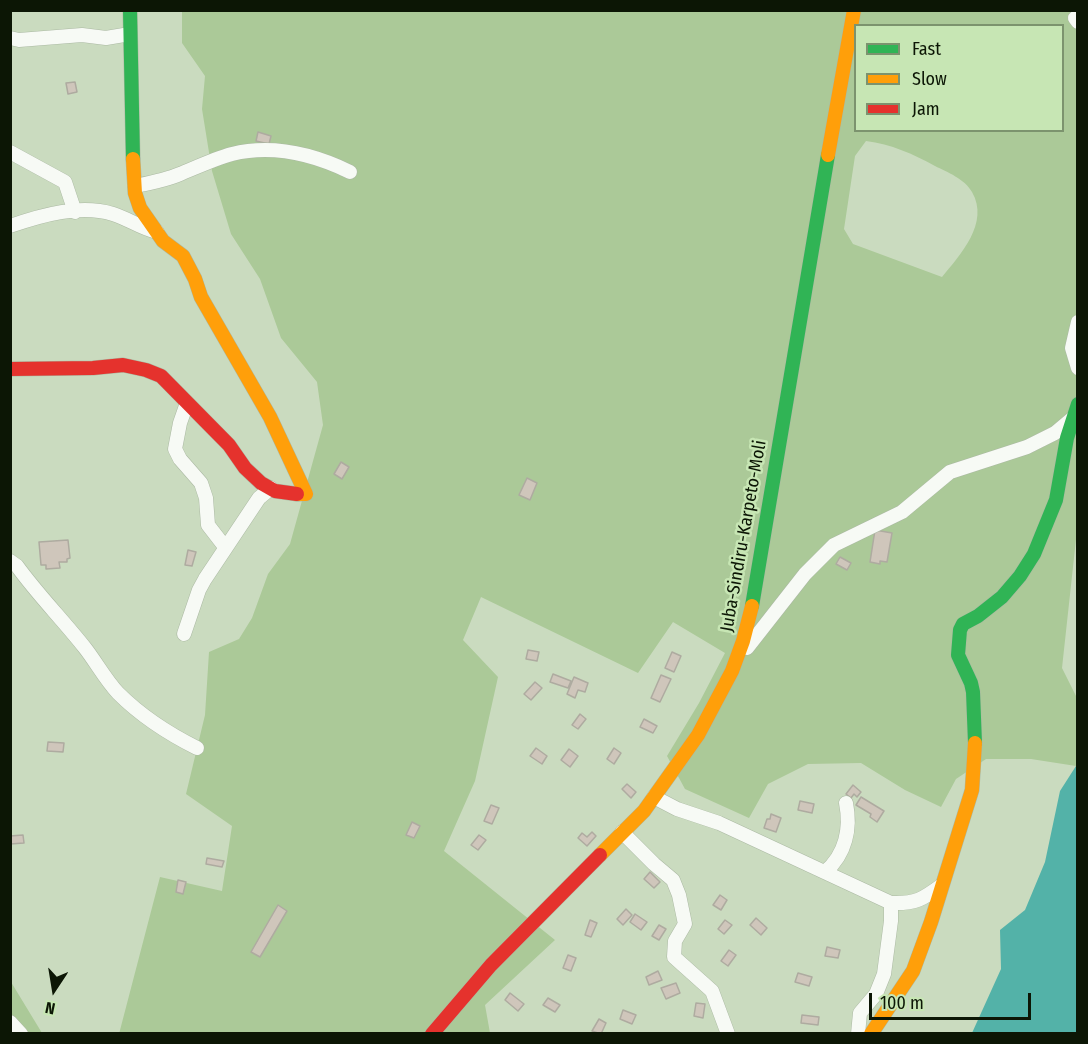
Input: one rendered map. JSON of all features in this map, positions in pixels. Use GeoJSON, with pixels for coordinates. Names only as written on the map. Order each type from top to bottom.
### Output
{"type":"FeatureCollection","features":[{"type":"Feature","properties":{"kind":"street"},"geometry":{"type":"LineString","coordinates":[[10,369],[93,368],[123,365],[161,376],[229,445],[245,468],[271,488],[290,494],[306,494],[270,417],[201,297],[183,256],[163,241],[140,208],[135,186],[130,10]]}},
{"type":"Feature","properties":{"kind":"street","name":"Juba-Sindiru-Karpeto-Moli"},"geometry":{"type":"LineString","coordinates":[[432,1034],[491,965],[644,811],[698,735],[732,671],[743,641],[752,604],[854,10]]}},
{"type":"Feature","properties":{"kind":"street"},"geometry":{"type":"LineString","coordinates":[[10,38],[19,40],[82,35],[106,38],[130,34]]}},
{"type":"Feature","properties":{"kind":"street"},"geometry":{"type":"LineString","coordinates":[[135,186],[179,175],[233,154],[261,150],[295,152],[323,159],[350,172]]}},
{"type":"Feature","properties":{"kind":"street"},"geometry":{"type":"LineString","coordinates":[[10,152],[65,182],[75,212]]}},
{"type":"Feature","properties":{"kind":"street"},"geometry":{"type":"LineString","coordinates":[[10,226],[54,213],[91,211],[111,213],[127,219],[140,228],[157,232]]}},
{"type":"Feature","properties":{"kind":"street"},"geometry":{"type":"LineString","coordinates":[[1077,322],[1072,348],[1077,368]]}},
{"type":"Feature","properties":{"kind":"street"},"geometry":{"type":"LineString","coordinates":[[187,403],[175,449],[180,459],[201,483],[206,498],[208,525],[225,547]]}},
{"type":"Feature","properties":{"kind":"street"},"geometry":{"type":"LineString","coordinates":[[747,648],[805,574],[834,545],[902,512],[950,472],[1027,447],[1055,433],[1076,411]]}},
{"type":"Feature","properties":{"kind":"street"},"geometry":{"type":"LineString","coordinates":[[871,1034],[913,971],[958,831],[968,808],[975,770],[973,692],[968,674],[958,655],[960,630],[963,624],[978,616],[1002,597],[1020,576],[1034,554],[1056,500],[1067,438],[1076,411]]}},
{"type":"Feature","properties":{"kind":"street"},"geometry":{"type":"LineString","coordinates":[[184,634],[199,590],[259,498],[271,488]]}},
{"type":"Feature","properties":{"kind":"street"},"geometry":{"type":"LineString","coordinates":[[10,561],[17,566],[85,647],[117,692],[162,728],[197,748]]}},
{"type":"Feature","properties":{"kind":"street"},"geometry":{"type":"LineString","coordinates":[[654,797],[677,809],[719,823],[891,903],[908,904],[922,899],[942,885]]}},
{"type":"Feature","properties":{"kind":"street"},"geometry":{"type":"LineString","coordinates":[[825,872],[833,865],[847,838],[849,821],[846,803]]}},
{"type":"Feature","properties":{"kind":"street"},"geometry":{"type":"LineString","coordinates":[[622,832],[654,864],[674,880],[685,924],[675,941],[674,957],[712,991],[728,1034]]}},
{"type":"Feature","properties":{"kind":"street"},"geometry":{"type":"LineString","coordinates":[[858,1034],[860,1013],[876,994],[884,974],[891,903]]}},
{"type":"Feature","properties":{"kind":"street"},"geometry":{"type":"LineString","coordinates":[[10,1022],[21,1034]]}},
{"type":"Feature","properties":{"kind":"green space"},"geometry":{"type":"Polygon","coordinates":[[[182,11],[1077,11],[1078,521],[1062,668],[1077,698],[1078,759],[1076,766],[1031,759],[986,759],[956,779],[941,807],[905,790],[861,763],[808,764],[768,784],[749,818],[685,789],[667,756],[699,703],[725,653],[673,622],[638,673],[481,597],[463,640],[498,677],[475,781],[444,851],[555,940],[485,1005],[490,1033],[119,1034],[160,877],[222,891],[232,826],[186,794],[205,715],[209,652],[239,639],[252,618],[268,574],[290,544],[323,425],[317,382],[281,338],[260,279],[231,234],[212,171],[202,109],[205,76],[182,43],[182,11]],[[866,141],[855,156],[844,229],[853,244],[942,277],[964,249],[975,227],[977,204],[972,192],[955,176],[918,157],[866,141]]]}},
{"type":"Feature","properties":{"kind":"green space"},"geometry":{"type":"Polygon","coordinates":[[[11,982],[42,1033],[11,1033],[11,982]]]}},
{"type":"Feature","properties":{"kind":"water"},"geometry":{"type":"Polygon","coordinates":[[[1077,759],[1077,1033],[972,1033],[1001,969],[1000,930],[1025,910],[1045,862],[1060,791],[1076,766],[1077,759]]]}},
{"type":"Feature","properties":{"kind":"building"},"geometry":{"type":"Polygon","coordinates":[[[75,82],[77,92],[68,94],[66,83],[75,82]]]}},
{"type":"Feature","properties":{"kind":"building"},"geometry":{"type":"Polygon","coordinates":[[[258,132],[271,136],[269,144],[256,141],[258,132]]]}},
{"type":"Feature","properties":{"kind":"building"},"geometry":{"type":"Polygon","coordinates":[[[341,462],[349,467],[342,479],[334,474],[341,462]]]}},
{"type":"Feature","properties":{"kind":"building"},"geometry":{"type":"Polygon","coordinates":[[[527,478],[537,483],[530,500],[519,495],[527,478]]]}},
{"type":"Feature","properties":{"kind":"building"},"geometry":{"type":"Polygon","coordinates":[[[875,530],[892,533],[887,562],[880,561],[880,564],[870,562],[875,530]]]}},
{"type":"Feature","properties":{"kind":"building"},"geometry":{"type":"Polygon","coordinates":[[[68,540],[70,558],[67,562],[59,562],[60,568],[46,569],[46,565],[41,565],[39,542],[68,540]]]}},
{"type":"Feature","properties":{"kind":"building"},"geometry":{"type":"Polygon","coordinates":[[[188,550],[196,552],[192,566],[185,565],[188,550]]]}},
{"type":"Feature","properties":{"kind":"building"},"geometry":{"type":"Polygon","coordinates":[[[840,557],[851,563],[847,570],[836,564],[840,557]]]}},
{"type":"Feature","properties":{"kind":"building"},"geometry":{"type":"Polygon","coordinates":[[[528,650],[539,652],[537,661],[526,659],[528,650]]]}},
{"type":"Feature","properties":{"kind":"building"},"geometry":{"type":"Polygon","coordinates":[[[672,652],[681,656],[674,672],[665,668],[672,652]]]}},
{"type":"Feature","properties":{"kind":"building"},"geometry":{"type":"Polygon","coordinates":[[[553,674],[571,681],[568,688],[550,682],[553,674]]]}},
{"type":"Feature","properties":{"kind":"building"},"geometry":{"type":"Polygon","coordinates":[[[661,675],[671,679],[660,702],[651,698],[661,675]]]}},
{"type":"Feature","properties":{"kind":"building"},"geometry":{"type":"Polygon","coordinates":[[[574,677],[588,683],[585,692],[578,690],[575,698],[567,694],[574,677]]]}},
{"type":"Feature","properties":{"kind":"building"},"geometry":{"type":"Polygon","coordinates":[[[535,682],[542,688],[531,700],[524,694],[535,682]]]}},
{"type":"Feature","properties":{"kind":"building"},"geometry":{"type":"Polygon","coordinates":[[[580,714],[586,719],[578,729],[572,725],[580,714]]]}},
{"type":"Feature","properties":{"kind":"building"},"geometry":{"type":"Polygon","coordinates":[[[644,719],[657,726],[653,733],[640,727],[644,719]]]}},
{"type":"Feature","properties":{"kind":"building"},"geometry":{"type":"Polygon","coordinates":[[[48,742],[64,743],[63,752],[47,751],[48,742]]]}},
{"type":"Feature","properties":{"kind":"building"},"geometry":{"type":"Polygon","coordinates":[[[536,748],[547,756],[542,764],[530,756],[536,748]]]}},
{"type":"Feature","properties":{"kind":"building"},"geometry":{"type":"Polygon","coordinates":[[[614,748],[621,753],[614,764],[607,759],[614,748]]]}},
{"type":"Feature","properties":{"kind":"building"},"geometry":{"type":"Polygon","coordinates":[[[569,749],[578,756],[570,767],[561,760],[569,749]]]}},
{"type":"Feature","properties":{"kind":"building"},"geometry":{"type":"Polygon","coordinates":[[[627,784],[636,792],[631,798],[622,789],[627,784]]]}},
{"type":"Feature","properties":{"kind":"building"},"geometry":{"type":"Polygon","coordinates":[[[853,785],[861,792],[857,797],[854,794],[851,798],[846,794],[853,785]]]}},
{"type":"Feature","properties":{"kind":"building"},"geometry":{"type":"Polygon","coordinates":[[[861,797],[884,811],[877,822],[870,817],[871,814],[856,805],[861,797]]]}},
{"type":"Feature","properties":{"kind":"building"},"geometry":{"type":"Polygon","coordinates":[[[800,801],[814,804],[812,813],[798,810],[800,801]]]}},
{"type":"Feature","properties":{"kind":"building"},"geometry":{"type":"Polygon","coordinates":[[[491,805],[499,808],[492,824],[484,821],[491,805]]]}},
{"type":"Feature","properties":{"kind":"building"},"geometry":{"type":"Polygon","coordinates":[[[771,814],[781,818],[776,832],[764,828],[771,814]]]}},
{"type":"Feature","properties":{"kind":"building"},"geometry":{"type":"Polygon","coordinates":[[[412,822],[420,826],[414,838],[406,835],[412,822]]]}},
{"type":"Feature","properties":{"kind":"building"},"geometry":{"type":"Polygon","coordinates":[[[592,832],[596,836],[587,846],[578,838],[582,833],[587,837],[592,832]]]}},
{"type":"Feature","properties":{"kind":"building"},"geometry":{"type":"Polygon","coordinates":[[[23,835],[24,843],[10,844],[10,836],[23,835]]]}},
{"type":"Feature","properties":{"kind":"building"},"geometry":{"type":"Polygon","coordinates":[[[479,835],[486,840],[478,850],[471,845],[479,835]]]}},
{"type":"Feature","properties":{"kind":"building"},"geometry":{"type":"Polygon","coordinates":[[[207,858],[224,861],[222,867],[206,864],[207,858]]]}},
{"type":"Feature","properties":{"kind":"building"},"geometry":{"type":"Polygon","coordinates":[[[650,872],[660,882],[654,888],[644,879],[650,872]]]}},
{"type":"Feature","properties":{"kind":"building"},"geometry":{"type":"Polygon","coordinates":[[[178,880],[186,882],[183,894],[176,892],[178,880]]]}},
{"type":"Feature","properties":{"kind":"building"},"geometry":{"type":"Polygon","coordinates":[[[720,895],[727,900],[721,910],[713,905],[720,895]]]}},
{"type":"Feature","properties":{"kind":"building"},"geometry":{"type":"Polygon","coordinates":[[[278,905],[287,911],[260,957],[251,952],[278,905]]]}},
{"type":"Feature","properties":{"kind":"building"},"geometry":{"type":"Polygon","coordinates":[[[626,909],[632,915],[623,925],[617,919],[626,909]]]}},
{"type":"Feature","properties":{"kind":"building"},"geometry":{"type":"Polygon","coordinates":[[[635,914],[647,922],[641,930],[630,922],[635,914]]]}},
{"type":"Feature","properties":{"kind":"building"},"geometry":{"type":"Polygon","coordinates":[[[756,918],[767,928],[761,935],[750,925],[756,918]]]}},
{"type":"Feature","properties":{"kind":"building"},"geometry":{"type":"Polygon","coordinates":[[[590,920],[597,923],[591,937],[585,935],[590,920]]]}},
{"type":"Feature","properties":{"kind":"building"},"geometry":{"type":"Polygon","coordinates":[[[725,920],[732,925],[724,934],[718,929],[725,920]]]}},
{"type":"Feature","properties":{"kind":"building"},"geometry":{"type":"Polygon","coordinates":[[[659,925],[666,929],[659,940],[652,936],[659,925]]]}},
{"type":"Feature","properties":{"kind":"building"},"geometry":{"type":"Polygon","coordinates":[[[827,947],[840,950],[838,958],[825,956],[827,947]]]}},
{"type":"Feature","properties":{"kind":"building"},"geometry":{"type":"Polygon","coordinates":[[[729,950],[736,955],[728,966],[721,961],[729,950]]]}},
{"type":"Feature","properties":{"kind":"building"},"geometry":{"type":"Polygon","coordinates":[[[568,955],[576,958],[571,971],[563,968],[568,955]]]}},
{"type":"Feature","properties":{"kind":"building"},"geometry":{"type":"Polygon","coordinates":[[[658,971],[662,980],[649,985],[646,977],[658,971]]]}},
{"type":"Feature","properties":{"kind":"building"},"geometry":{"type":"Polygon","coordinates":[[[798,973],[812,977],[809,986],[795,982],[798,973]]]}},
{"type":"Feature","properties":{"kind":"building"},"geometry":{"type":"Polygon","coordinates":[[[676,983],[680,993],[666,999],[661,988],[676,983]]]}},
{"type":"Feature","properties":{"kind":"building"},"geometry":{"type":"Polygon","coordinates":[[[510,993],[524,1004],[518,1011],[505,1000],[510,993]]]}},
{"type":"Feature","properties":{"kind":"building"},"geometry":{"type":"Polygon","coordinates":[[[548,998],[560,1005],[555,1012],[543,1005],[548,998]]]}},
{"type":"Feature","properties":{"kind":"building"},"geometry":{"type":"Polygon","coordinates":[[[696,1003],[705,1004],[703,1018],[694,1016],[696,1003]]]}},
{"type":"Feature","properties":{"kind":"building"},"geometry":{"type":"Polygon","coordinates":[[[623,1010],[636,1015],[632,1024],[620,1019],[623,1010]]]}},
{"type":"Feature","properties":{"kind":"building"},"geometry":{"type":"Polygon","coordinates":[[[802,1015],[819,1017],[818,1025],[801,1023],[802,1015]]]}},
{"type":"Feature","properties":{"kind":"building"},"geometry":{"type":"Polygon","coordinates":[[[599,1019],[606,1023],[601,1034],[592,1031],[599,1019]]]}},
{"type":"Feature","properties":{"kind":"traffic: fast"},"geometry":{"type":"LineString","coordinates":[[130,10],[133,159]]}},
{"type":"Feature","properties":{"kind":"traffic: fast"},"geometry":{"type":"LineString","coordinates":[[752,606],[828,155]]}},
{"type":"Feature","properties":{"kind":"traffic: fast"},"geometry":{"type":"LineString","coordinates":[[975,743],[973,692],[958,655],[960,630],[963,624],[978,616],[1002,597],[1020,576],[1034,554],[1056,500],[1067,438],[1078,404]]}},
{"type":"Feature","properties":{"kind":"traffic: slow"},"geometry":{"type":"LineString","coordinates":[[828,155],[854,10]]}},
{"type":"Feature","properties":{"kind":"traffic: slow"},"geometry":{"type":"LineString","coordinates":[[133,159],[135,193],[140,208],[163,241],[183,256],[201,297],[270,417],[306,494],[297,494]]}},
{"type":"Feature","properties":{"kind":"traffic: slow"},"geometry":{"type":"LineString","coordinates":[[600,855],[644,811],[698,735],[732,671],[752,606]]}},
{"type":"Feature","properties":{"kind":"traffic: slow"},"geometry":{"type":"LineString","coordinates":[[871,1034],[913,971],[931,922],[972,790],[975,743]]}},
{"type":"Feature","properties":{"kind":"traffic: jam"},"geometry":{"type":"LineString","coordinates":[[10,369],[93,368],[123,365],[161,376],[229,445],[245,468],[261,483],[275,491],[297,494]]}},
{"type":"Feature","properties":{"kind":"traffic: jam"},"geometry":{"type":"LineString","coordinates":[[432,1034],[491,965],[600,855]]}}]}
